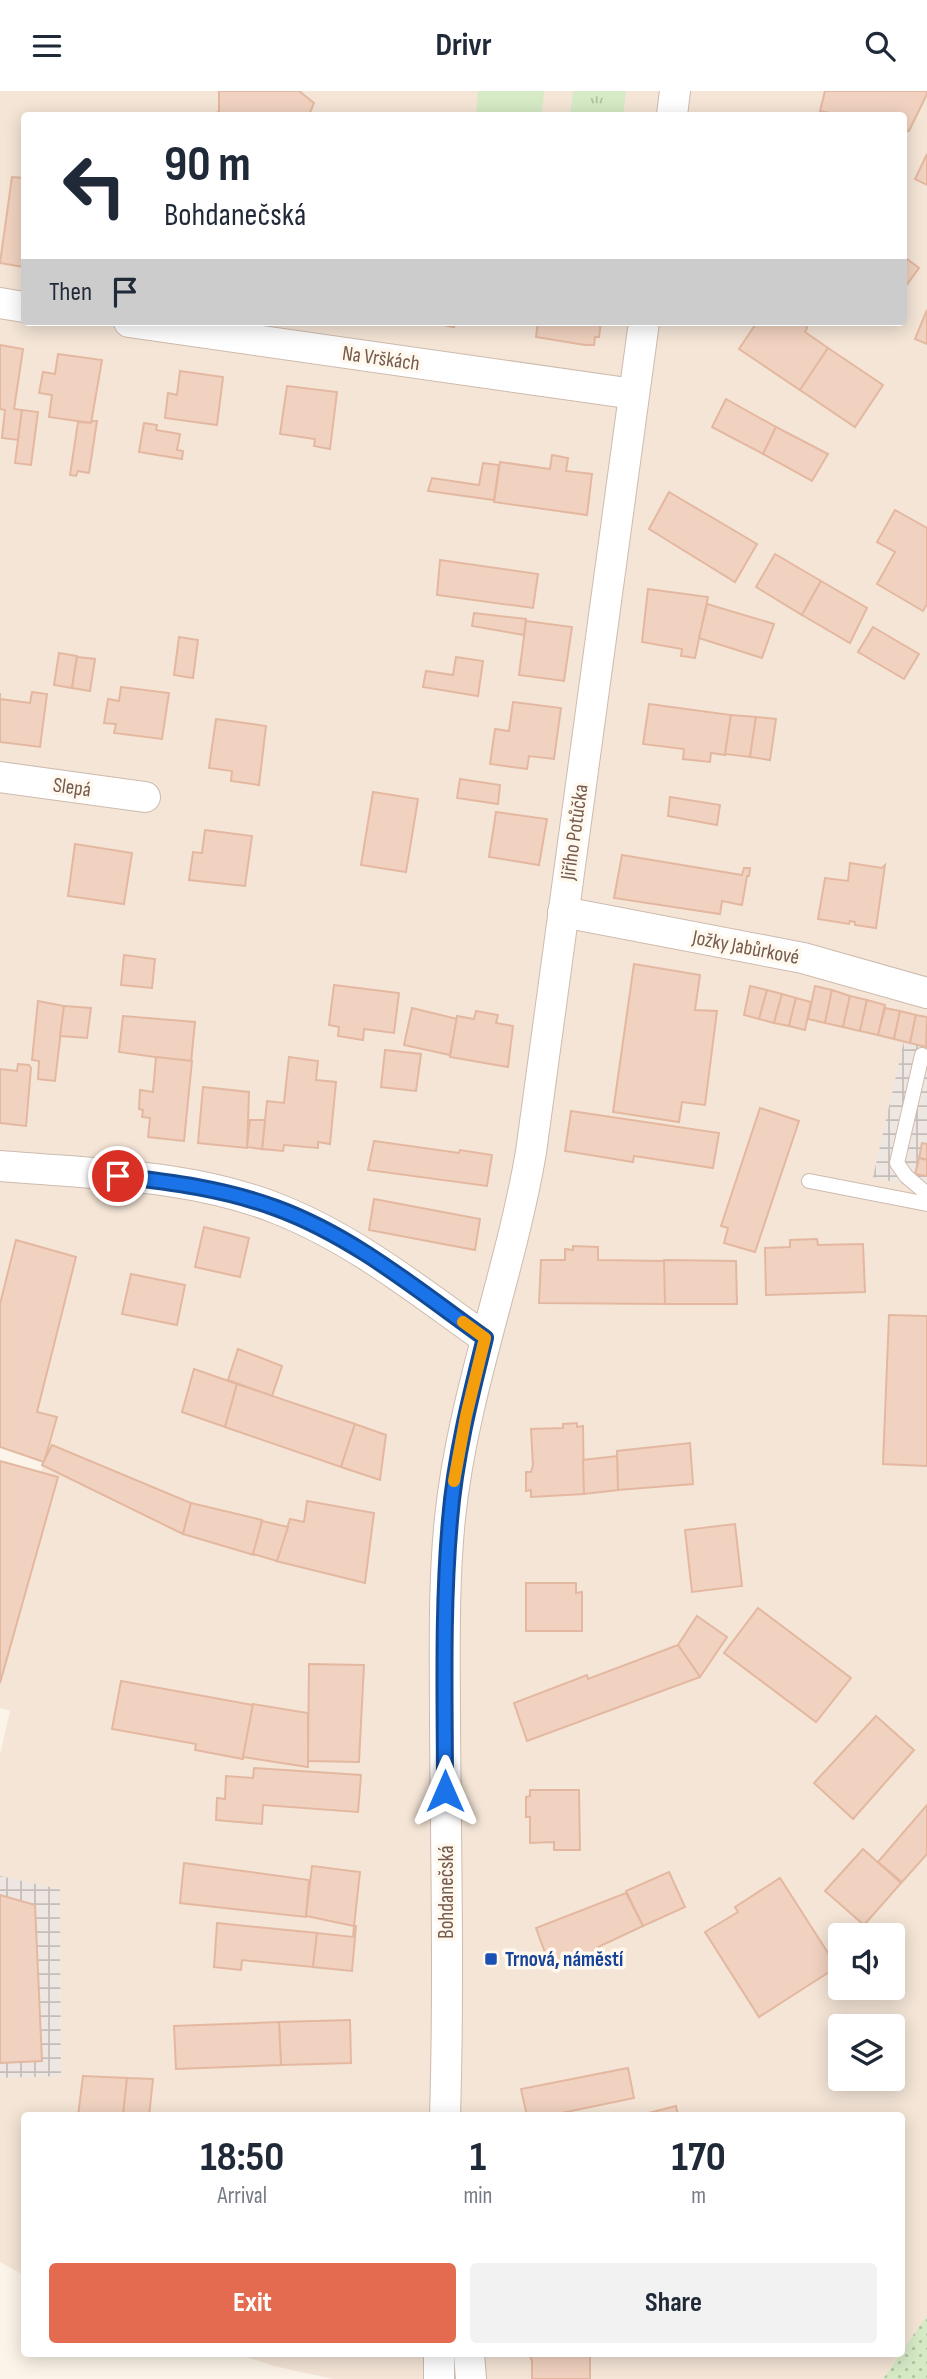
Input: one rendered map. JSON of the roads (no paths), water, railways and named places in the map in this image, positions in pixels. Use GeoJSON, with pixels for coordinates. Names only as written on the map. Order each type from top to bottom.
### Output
{"type":"FeatureCollection","features":[{"type":"Feature","properties":{"kind":"street"},"geometry":{"type":"LineString","coordinates":[[672,112],[675,91]]}},
{"type":"Feature","properties":{"kind":"street"},"geometry":{"type":"LineString","coordinates":[[0,303],[21,306]]}},
{"type":"Feature","properties":{"kind":"street","name":"Na Vrškách"},"geometry":{"type":"LineString","coordinates":[[157,326],[634,394]]}},
{"type":"Feature","properties":{"kind":"street","name":"Jiřího Potůčka"},"geometry":{"type":"LineString","coordinates":[[485,1338],[523,1199],[643,326]]}},
{"type":"Feature","properties":{"kind":"street","name":"Slepá"},"geometry":{"type":"LineString","coordinates":[[0,777],[145,797]]}},
{"type":"Feature","properties":{"kind":"street","name":"Jožky Jabůrkové"},"geometry":{"type":"LineString","coordinates":[[563,912],[803,958],[927,993]]}},
{"type":"Feature","properties":{"kind":"street"},"geometry":{"type":"LineString","coordinates":[[0,1166],[182,1184],[275,1207],[333,1235],[389,1269],[485,1338]]}},
{"type":"Feature","properties":{"kind":"street","name":"Bohdanečská"},"geometry":{"type":"LineString","coordinates":[[444,2112],[445,1687],[450,1521],[466,1416],[485,1338]]}},
{"type":"Feature","properties":{"kind":"street","name":"Bohdanečská"},"geometry":{"type":"LineString","coordinates":[[446,2052],[450,2112]]}},
{"type":"Feature","properties":{"kind":"street"},"geometry":{"type":"LineString","coordinates":[[439,2357],[439,2379]]}},
{"type":"Feature","properties":{"kind":"street"},"geometry":{"type":"LineString","coordinates":[[469,2357],[471,2379]]}},
{"type":"Feature","properties":{"kind":"lane"},"geometry":{"type":"LineString","coordinates":[[922,1055],[897,1163],[906,1176],[927,1193]]}},
{"type":"Feature","properties":{"kind":"lane"},"geometry":{"type":"LineString","coordinates":[[808,1181],[927,1204]]}},
{"type":"Feature","properties":{"kind":"place","name":"Trnová, náměstí"},"geometry":{"type":"Point","coordinates":[491,1959]}}]}
